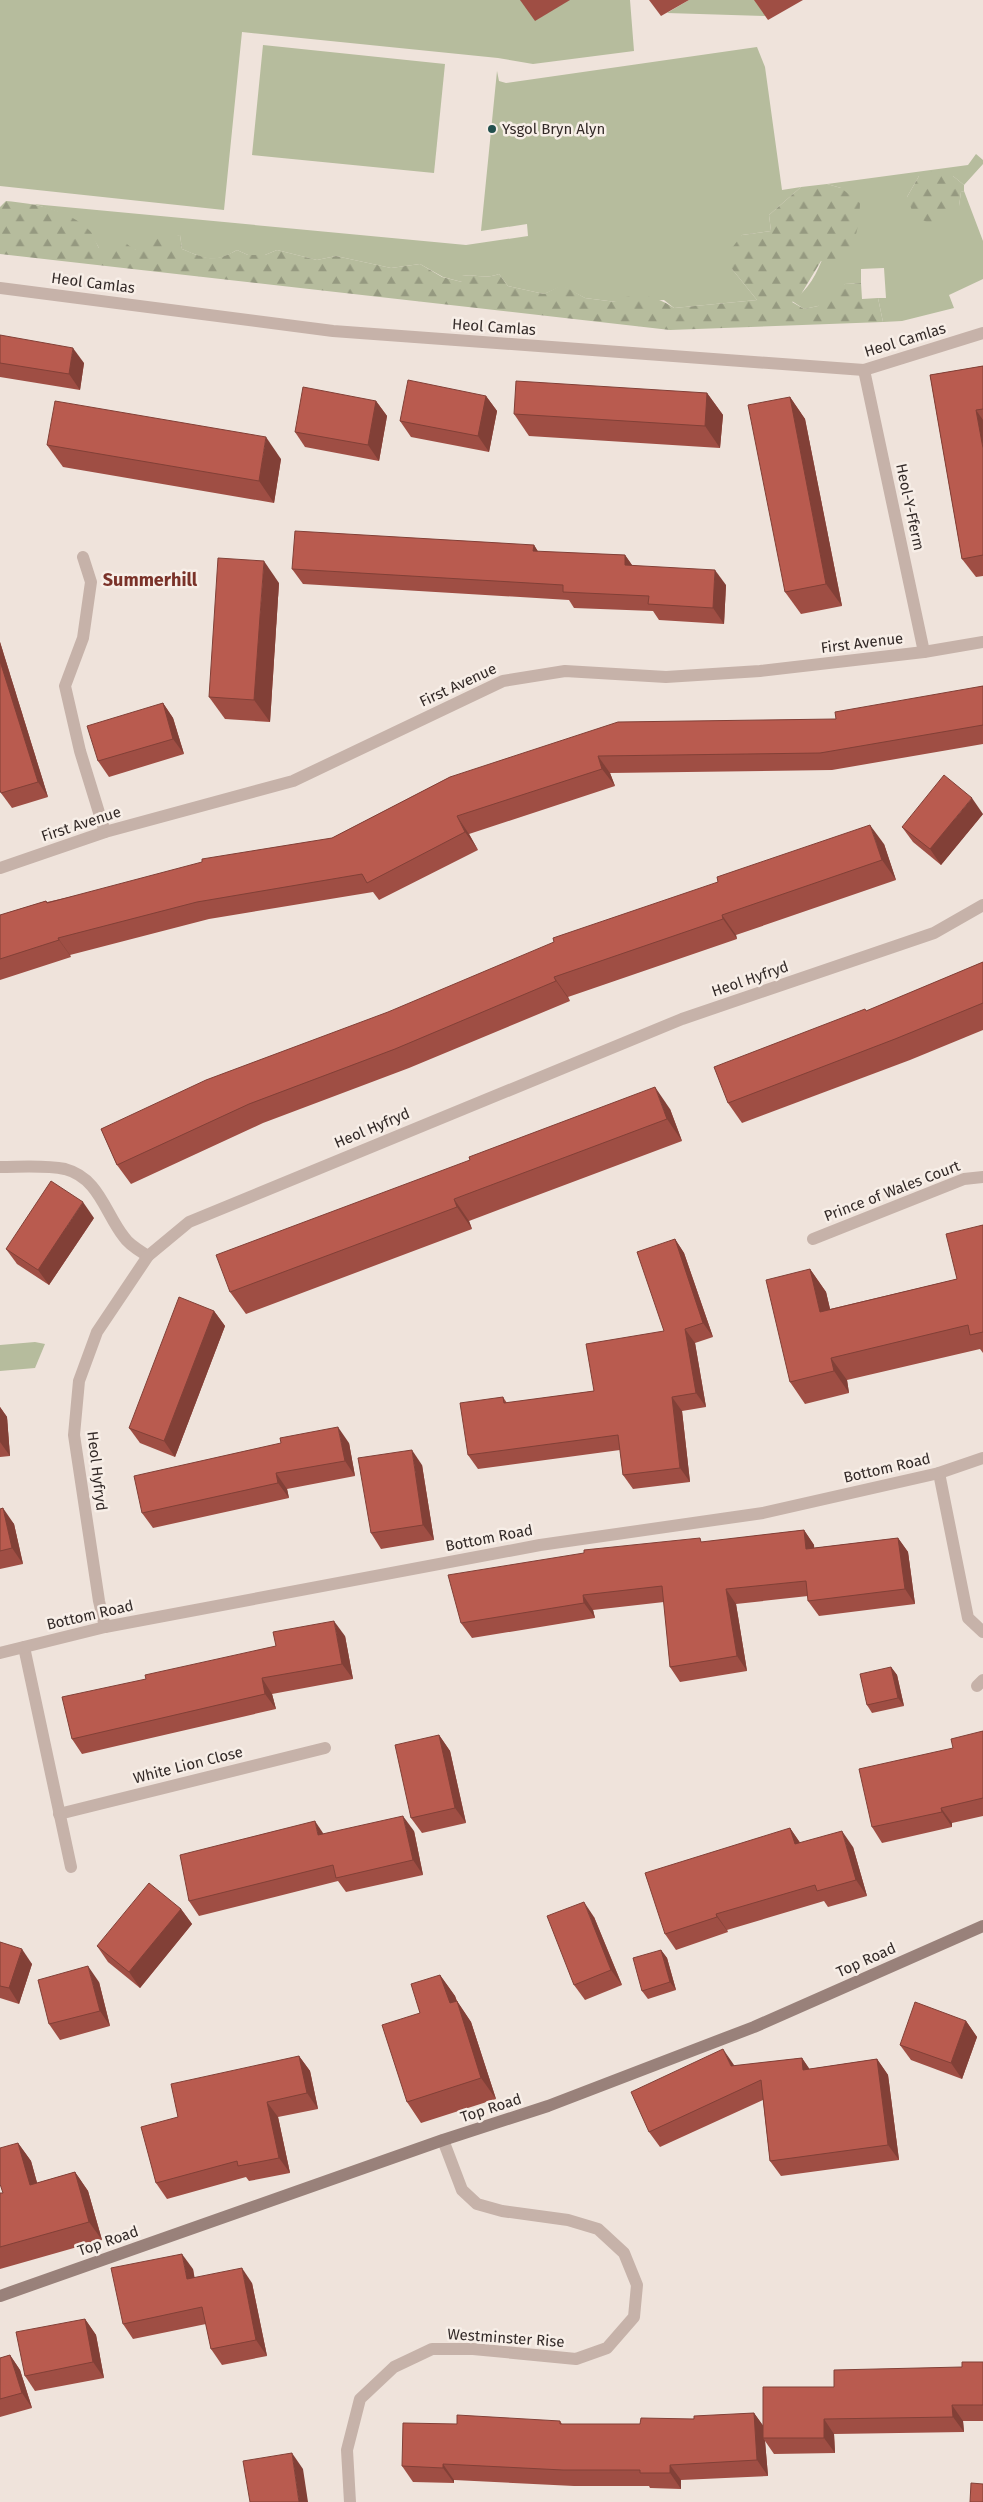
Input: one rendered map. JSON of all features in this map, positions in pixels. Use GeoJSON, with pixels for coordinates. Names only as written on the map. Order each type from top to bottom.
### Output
{"type":"FeatureCollection","features":[{"type":"Feature","properties":{"kind":"street","name":"Heol Camlas"},"geometry":{"type":"LineString","coordinates":[[0,288],[333,331],[864,370],[983,333]]}},
{"type":"Feature","properties":{"kind":"street","name":"Heol-Y-Fferm"},"geometry":{"type":"LineString","coordinates":[[864,370],[924,652]]}},
{"type":"Feature","properties":{"kind":"street"},"geometry":{"type":"LineString","coordinates":[[83,557],[91,582],[83,638],[65,686],[80,751],[105,832]]}},
{"type":"Feature","properties":{"kind":"street","name":"First Avenue"},"geometry":{"type":"LineString","coordinates":[[0,868],[105,832],[293,781],[504,681],[565,671],[666,677],[760,671],[924,652],[983,642]]}},
{"type":"Feature","properties":{"kind":"street","name":"Heol Hyfryd"},"geometry":{"type":"LineString","coordinates":[[105,1627],[99,1601],[74,1435],[79,1381],[97,1332],[148,1256],[189,1222],[682,1019],[934,933],[983,905]]}},
{"type":"Feature","properties":{"kind":"street"},"geometry":{"type":"LineString","coordinates":[[0,1167],[65,1169],[81,1175],[108,1208],[124,1238],[148,1256]]}},
{"type":"Feature","properties":{"kind":"street","name":"Prince of Wales Court"},"geometry":{"type":"LineString","coordinates":[[813,1239],[964,1179],[983,1177]]}},
{"type":"Feature","properties":{"kind":"street","name":"Bottom Road"},"geometry":{"type":"LineString","coordinates":[[0,1653],[105,1627],[540,1545],[763,1513],[939,1473],[983,1458]]}},
{"type":"Feature","properties":{"kind":"street"},"geometry":{"type":"LineString","coordinates":[[939,1473],[968,1618],[983,1632]]}},
{"type":"Feature","properties":{"kind":"street"},"geometry":{"type":"LineString","coordinates":[[24,1648],[70,1867]]}},
{"type":"Feature","properties":{"kind":"street","name":"White Lion Close"},"geometry":{"type":"LineString","coordinates":[[59,1814],[325,1748]]}},
{"type":"Feature","properties":{"kind":"street","name":"Top Road"},"geometry":{"type":"LineString","coordinates":[[0,2296],[443,2140],[548,2106],[754,2027],[983,1926]]}},
{"type":"Feature","properties":{"kind":"street","name":"Westminster Rise"},"geometry":{"type":"LineString","coordinates":[[350,2502],[347,2450],[360,2399],[394,2367],[432,2349],[473,2349],[576,2359],[607,2348],[634,2316],[637,2284],[624,2253],[598,2229],[568,2220],[502,2212],[477,2204],[462,2190],[443,2140]]}},
{"type":"Feature","properties":{"kind":"green space"},"geometry":{"type":"Polygon","coordinates":[[[0,0],[630,0],[634,51],[533,64],[498,58],[242,32],[224,210],[0,186],[0,0]]]}},
{"type":"Feature","properties":{"kind":"green space"},"geometry":{"type":"Polygon","coordinates":[[[689,0],[756,0],[766,16],[667,13],[689,0]]]}},
{"type":"Feature","properties":{"kind":"green space"},"geometry":{"type":"Polygon","coordinates":[[[263,45],[445,64],[434,173],[252,155],[263,45]]]}},
{"type":"Feature","properties":{"kind":"green space"},"geometry":{"type":"Polygon","coordinates":[[[757,47],[765,67],[782,190],[801,187],[769,215],[771,231],[742,235],[732,269],[757,300],[674,308],[664,300],[616,302],[585,298],[562,286],[544,294],[508,286],[499,274],[493,276],[462,276],[462,282],[443,277],[420,264],[391,268],[336,256],[317,260],[277,250],[265,255],[248,255],[237,250],[222,257],[210,258],[182,249],[180,235],[135,250],[99,248],[87,230],[71,218],[33,204],[466,245],[528,236],[527,224],[481,231],[497,71],[499,81],[506,83],[757,47]]]}},
{"type":"Feature","properties":{"kind":"green space"},"geometry":{"type":"Polygon","coordinates":[[[976,154],[983,160],[983,164],[964,185],[953,176],[919,176],[907,197],[959,206],[961,192],[964,191],[983,241],[983,279],[949,295],[954,308],[902,321],[883,322],[878,298],[886,298],[884,268],[861,269],[861,283],[845,284],[818,306],[804,309],[792,301],[813,279],[826,250],[841,188],[827,184],[968,165],[976,154]]]}},
{"type":"Feature","properties":{"kind":"green space"},"geometry":{"type":"Polygon","coordinates":[[[933,171],[953,176],[964,185],[964,191],[961,192],[959,206],[949,221],[931,224],[914,216],[907,197],[919,176],[933,171]]]}},
{"type":"Feature","properties":{"kind":"green space"},"geometry":{"type":"Polygon","coordinates":[[[827,184],[841,188],[860,203],[856,234],[853,243],[841,256],[832,260],[821,261],[800,296],[792,302],[804,309],[818,306],[826,289],[845,284],[861,283],[862,299],[878,298],[883,322],[670,330],[0,254],[0,207],[6,201],[40,206],[72,217],[90,231],[99,248],[106,248],[120,239],[135,250],[143,240],[180,235],[182,249],[210,258],[222,257],[237,250],[248,255],[265,255],[277,250],[317,260],[336,256],[391,268],[420,264],[442,277],[462,282],[462,276],[493,276],[499,274],[508,286],[544,294],[562,285],[585,298],[616,302],[623,298],[638,295],[653,298],[674,308],[757,300],[732,269],[728,253],[742,235],[771,231],[769,215],[801,187],[827,184]]]}},
{"type":"Feature","properties":{"kind":"green space"},"geometry":{"type":"Polygon","coordinates":[[[35,1342],[45,1344],[35,1368],[0,1371],[0,1345],[35,1342]]]}},
{"type":"Feature","properties":{"kind":"building"},"geometry":{"type":"Polygon","coordinates":[[[0,335],[73,348],[69,374],[0,363],[0,335]]]}},
{"type":"Feature","properties":{"kind":"building"},"geometry":{"type":"Polygon","coordinates":[[[983,366],[983,409],[976,410],[983,448],[983,555],[962,559],[930,375],[983,366]]]}},
{"type":"Feature","properties":{"kind":"building"},"geometry":{"type":"Polygon","coordinates":[[[408,380],[486,396],[478,436],[400,421],[408,380]]]}},
{"type":"Feature","properties":{"kind":"building"},"geometry":{"type":"Polygon","coordinates":[[[516,381],[707,393],[705,426],[514,414],[516,381]]]}},
{"type":"Feature","properties":{"kind":"building"},"geometry":{"type":"Polygon","coordinates":[[[303,387],[376,401],[368,445],[295,432],[303,387]]]}},
{"type":"Feature","properties":{"kind":"building"},"geometry":{"type":"Polygon","coordinates":[[[790,397],[826,584],[785,592],[748,405],[790,397]]]}},
{"type":"Feature","properties":{"kind":"building"},"geometry":{"type":"Polygon","coordinates":[[[55,401],[266,437],[259,481],[47,445],[55,401]]]}},
{"type":"Feature","properties":{"kind":"building"},"geometry":{"type":"Polygon","coordinates":[[[295,531],[534,545],[533,551],[625,555],[625,565],[715,570],[713,608],[648,604],[649,596],[563,592],[563,585],[292,569],[295,531]]]}},
{"type":"Feature","properties":{"kind":"building"},"geometry":{"type":"Polygon","coordinates":[[[218,558],[264,561],[254,700],[209,697],[218,558]]]}},
{"type":"Feature","properties":{"kind":"building"},"geometry":{"type":"Polygon","coordinates":[[[0,661],[38,782],[1,793],[0,790],[0,661]]]}},
{"type":"Feature","properties":{"kind":"building"},"geometry":{"type":"Polygon","coordinates":[[[983,686],[983,725],[820,753],[598,756],[602,769],[457,816],[465,832],[367,883],[362,874],[197,902],[58,938],[59,940],[0,959],[0,915],[46,901],[47,903],[202,862],[202,859],[332,838],[450,777],[618,722],[836,719],[835,712],[983,686]]]}},
{"type":"Feature","properties":{"kind":"building"},"geometry":{"type":"Polygon","coordinates":[[[163,703],[173,739],[98,761],[87,726],[163,703]]]}},
{"type":"Feature","properties":{"kind":"building"},"geometry":{"type":"Polygon","coordinates":[[[944,775],[972,798],[930,849],[902,827],[944,775]]]}},
{"type":"Feature","properties":{"kind":"building"},"geometry":{"type":"Polygon","coordinates":[[[870,825],[882,860],[722,915],[723,919],[554,977],[556,981],[395,1049],[249,1104],[117,1165],[101,1129],[206,1080],[388,1012],[554,942],[553,938],[718,882],[717,877],[870,825]]]}},
{"type":"Feature","properties":{"kind":"building"},"geometry":{"type":"Polygon","coordinates":[[[983,962],[983,1003],[728,1103],[714,1067],[865,1009],[866,1011],[983,962]]]}},
{"type":"Feature","properties":{"kind":"building"},"geometry":{"type":"Polygon","coordinates":[[[655,1087],[667,1119],[454,1199],[457,1207],[230,1292],[216,1255],[470,1160],[469,1157],[655,1087]]]}},
{"type":"Feature","properties":{"kind":"building"},"geometry":{"type":"Polygon","coordinates":[[[51,1181],[83,1202],[38,1270],[6,1249],[51,1181]]]}},
{"type":"Feature","properties":{"kind":"building"},"geometry":{"type":"Polygon","coordinates":[[[983,1225],[983,1332],[970,1335],[968,1325],[831,1358],[834,1371],[790,1382],[766,1280],[810,1269],[820,1312],[957,1279],[946,1234],[983,1225]]]}},
{"type":"Feature","properties":{"kind":"building"},"geometry":{"type":"Polygon","coordinates":[[[675,1239],[703,1323],[685,1329],[696,1393],[672,1397],[680,1468],[623,1475],[618,1435],[468,1455],[460,1403],[503,1397],[504,1403],[594,1391],[586,1344],[664,1331],[637,1252],[675,1239]]]}},
{"type":"Feature","properties":{"kind":"building"},"geometry":{"type":"Polygon","coordinates":[[[179,1297],[214,1311],[164,1441],[129,1428],[179,1297]]]}},
{"type":"Feature","properties":{"kind":"building"},"geometry":{"type":"Polygon","coordinates":[[[338,1427],[345,1461],[276,1473],[278,1483],[142,1513],[134,1476],[281,1443],[280,1438],[338,1427]]]}},
{"type":"Feature","properties":{"kind":"building"},"geometry":{"type":"Polygon","coordinates":[[[412,1450],[423,1525],[371,1533],[358,1458],[412,1450]]]}},
{"type":"Feature","properties":{"kind":"building"},"geometry":{"type":"Polygon","coordinates":[[[3,1508],[12,1548],[0,1551],[0,1509],[3,1508]]]}},
{"type":"Feature","properties":{"kind":"building"},"geometry":{"type":"Polygon","coordinates":[[[804,1530],[806,1549],[898,1538],[905,1589],[808,1601],[806,1581],[726,1589],[737,1656],[670,1667],[662,1586],[583,1595],[584,1603],[461,1623],[448,1575],[584,1553],[584,1550],[700,1538],[701,1542],[804,1530]]]}},
{"type":"Feature","properties":{"kind":"building"},"geometry":{"type":"Polygon","coordinates":[[[334,1621],[342,1664],[262,1678],[265,1694],[72,1739],[62,1697],[146,1679],[145,1675],[276,1646],[273,1632],[334,1621]]]}},
{"type":"Feature","properties":{"kind":"building"},"geometry":{"type":"Polygon","coordinates":[[[891,1667],[898,1698],[867,1705],[860,1674],[891,1667]]]}},
{"type":"Feature","properties":{"kind":"building"},"geometry":{"type":"Polygon","coordinates":[[[983,1731],[983,1798],[941,1808],[942,1812],[872,1827],[859,1769],[953,1748],[951,1739],[983,1731]]]}},
{"type":"Feature","properties":{"kind":"building"},"geometry":{"type":"Polygon","coordinates":[[[439,1735],[455,1808],[411,1818],[395,1745],[439,1735]]]}},
{"type":"Feature","properties":{"kind":"building"},"geometry":{"type":"Polygon","coordinates":[[[403,1816],[413,1860],[336,1878],[333,1865],[189,1901],[180,1855],[315,1821],[318,1835],[403,1816]]]}},
{"type":"Feature","properties":{"kind":"building"},"geometry":{"type":"Polygon","coordinates":[[[790,1828],[795,1844],[842,1831],[856,1880],[817,1891],[815,1885],[716,1914],[717,1917],[665,1934],[645,1873],[790,1828]]]}},
{"type":"Feature","properties":{"kind":"building"},"geometry":{"type":"Polygon","coordinates":[[[149,1883],[181,1909],[129,1972],[97,1946],[149,1883]]]}},
{"type":"Feature","properties":{"kind":"building"},"geometry":{"type":"Polygon","coordinates":[[[584,1902],[611,1970],[574,1985],[547,1916],[584,1902]]]}},
{"type":"Feature","properties":{"kind":"building"},"geometry":{"type":"Polygon","coordinates":[[[0,1942],[22,1949],[9,1988],[0,1986],[0,1942]]]}},
{"type":"Feature","properties":{"kind":"building"},"geometry":{"type":"Polygon","coordinates":[[[661,1950],[670,1982],[642,1991],[633,1958],[661,1950]]]}},
{"type":"Feature","properties":{"kind":"building"},"geometry":{"type":"Polygon","coordinates":[[[88,1966],[100,2011],[49,2024],[38,1980],[88,1966]]]}},
{"type":"Feature","properties":{"kind":"building"},"geometry":{"type":"Polygon","coordinates":[[[440,1975],[450,2003],[457,2001],[481,2078],[407,2102],[382,2025],[420,2013],[411,1984],[440,1975]]]}},
{"type":"Feature","properties":{"kind":"building"},"geometry":{"type":"Polygon","coordinates":[[[915,2002],[966,2021],[951,2063],[900,2045],[915,2002]]]}},
{"type":"Feature","properties":{"kind":"building"},"geometry":{"type":"Polygon","coordinates":[[[723,2049],[731,2066],[802,2058],[803,2070],[877,2059],[888,2145],[770,2161],[761,2080],[649,2132],[631,2092],[723,2049]]]}},
{"type":"Feature","properties":{"kind":"building"},"geometry":{"type":"Polygon","coordinates":[[[299,2056],[307,2093],[267,2102],[279,2158],[238,2166],[237,2161],[156,2183],[141,2127],[178,2117],[171,2084],[299,2056]]]}},
{"type":"Feature","properties":{"kind":"building"},"geometry":{"type":"Polygon","coordinates":[[[18,2143],[30,2185],[75,2172],[89,2222],[0,2247],[0,2193],[3,2193],[0,2184],[0,2148],[18,2143]]]}},
{"type":"Feature","properties":{"kind":"building"},"geometry":{"type":"Polygon","coordinates":[[[182,2254],[187,2279],[242,2268],[256,2340],[211,2349],[202,2307],[123,2324],[111,2268],[182,2254]]]}},
{"type":"Feature","properties":{"kind":"building"},"geometry":{"type":"Polygon","coordinates":[[[85,2319],[93,2362],[25,2376],[16,2332],[85,2319]]]}},
{"type":"Feature","properties":{"kind":"building"},"geometry":{"type":"Polygon","coordinates":[[[10,2355],[22,2393],[0,2399],[0,2358],[10,2355]]]}},
{"type":"Feature","properties":{"kind":"building"},"geometry":{"type":"Polygon","coordinates":[[[962,2362],[983,2362],[983,2405],[952,2405],[953,2417],[824,2419],[824,2438],[763,2438],[763,2387],[834,2387],[834,2370],[962,2367],[962,2362]]]}},
{"type":"Feature","properties":{"kind":"building"},"geometry":{"type":"Polygon","coordinates":[[[754,2413],[757,2460],[670,2465],[670,2473],[640,2473],[640,2470],[563,2470],[443,2464],[443,2468],[402,2466],[403,2423],[457,2424],[457,2415],[560,2421],[560,2424],[640,2424],[641,2418],[694,2419],[694,2416],[754,2413]]]}},
{"type":"Feature","properties":{"kind":"building"},"geometry":{"type":"Polygon","coordinates":[[[292,2453],[299,2502],[250,2502],[243,2461],[292,2453]]]}},
{"type":"Feature","properties":{"kind":"building"},"geometry":{"type":"Polygon","coordinates":[[[971,2483],[983,2484],[983,2502],[970,2502],[971,2483]]]}},
{"type":"Feature","properties":{"kind":"place","name":"Ysgol Bryn Alyn"},"geometry":{"type":"Point","coordinates":[492,129]}},
{"type":"Feature","properties":{"kind":"district","name":"Summerhill"},"geometry":{"type":"Point","coordinates":[150,580]}}]}
